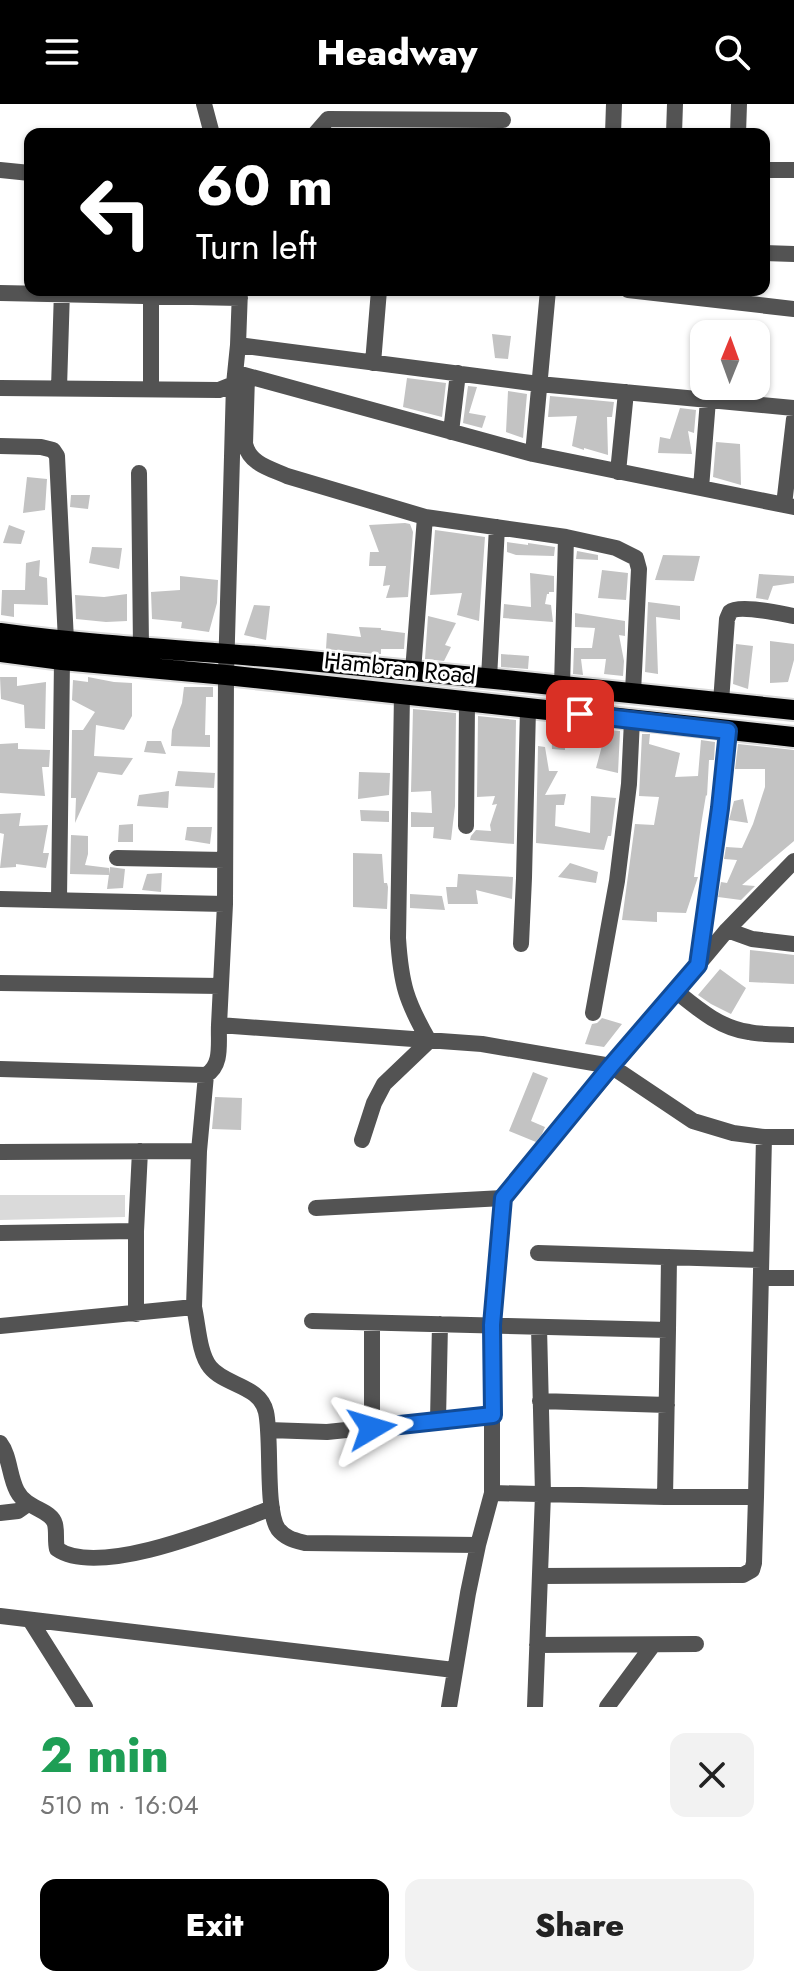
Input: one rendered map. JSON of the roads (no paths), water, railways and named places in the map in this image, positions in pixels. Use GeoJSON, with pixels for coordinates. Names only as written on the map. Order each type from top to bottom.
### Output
{"type":"FeatureCollection","features":[{"type":"Feature","properties":{"kind":"main road","name":"Hambran Road"},"geometry":{"type":"LineString","coordinates":[[0,633],[64,651],[226,675],[794,737]]}},
{"type":"Feature","properties":{"kind":"main road","name":"Hambran Road"},"geometry":{"type":"LineString","coordinates":[[0,652],[141,647],[489,678],[794,710]]}},
{"type":"Feature","properties":{"kind":"street"},"geometry":{"type":"LineString","coordinates":[[204,104],[210,128]]}},
{"type":"Feature","properties":{"kind":"street"},"geometry":{"type":"LineString","coordinates":[[320,128],[338,104]]}},
{"type":"Feature","properties":{"kind":"street"},"geometry":{"type":"LineString","coordinates":[[613,128],[614,104]]}},
{"type":"Feature","properties":{"kind":"street"},"geometry":{"type":"LineString","coordinates":[[674,128],[675,104]]}},
{"type":"Feature","properties":{"kind":"street"},"geometry":{"type":"LineString","coordinates":[[738,128],[739,104]]}},
{"type":"Feature","properties":{"kind":"street"},"geometry":{"type":"LineString","coordinates":[[328,119],[503,120]]}},
{"type":"Feature","properties":{"kind":"street"},"geometry":{"type":"LineString","coordinates":[[0,170],[24,172]]}},
{"type":"Feature","properties":{"kind":"street"},"geometry":{"type":"LineString","coordinates":[[770,170],[794,170]]}},
{"type":"Feature","properties":{"kind":"street"},"geometry":{"type":"LineString","coordinates":[[770,253],[794,254]]}},
{"type":"Feature","properties":{"kind":"street"},"geometry":{"type":"LineString","coordinates":[[0,293],[24,293]]}},
{"type":"Feature","properties":{"kind":"street"},"geometry":{"type":"LineString","coordinates":[[59,388],[62,296]]}},
{"type":"Feature","properties":{"kind":"street"},"geometry":{"type":"LineString","coordinates":[[150,296],[151,388]]}},
{"type":"Feature","properties":{"kind":"street"},"geometry":{"type":"LineString","coordinates":[[240,296],[238,345],[245,444],[253,460],[287,476],[425,517],[566,537],[616,548],[636,558],[639,569],[633,692]]}},
{"type":"Feature","properties":{"kind":"street"},"geometry":{"type":"LineString","coordinates":[[373,363],[379,296]]}},
{"type":"Feature","properties":{"kind":"street"},"geometry":{"type":"LineString","coordinates":[[533,454],[547,296]]}},
{"type":"Feature","properties":{"kind":"street"},"geometry":{"type":"LineString","coordinates":[[680,296],[794,309]]}},
{"type":"Feature","properties":{"kind":"street"},"geometry":{"type":"LineString","coordinates":[[238,345],[539,384],[690,398]]}},
{"type":"Feature","properties":{"kind":"street"},"geometry":{"type":"LineString","coordinates":[[451,432],[458,373]]}},
{"type":"Feature","properties":{"kind":"street"},"geometry":{"type":"LineString","coordinates":[[0,388],[219,390],[241,382],[533,454],[789,506],[794,419]]}},
{"type":"Feature","properties":{"kind":"street"},"geometry":{"type":"LineString","coordinates":[[0,1069],[206,1075],[217,1065],[225,904],[226,675],[233,457],[235,408],[241,382]]}},
{"type":"Feature","properties":{"kind":"street"},"geometry":{"type":"LineString","coordinates":[[618,472],[626,392]]}},
{"type":"Feature","properties":{"kind":"street"},"geometry":{"type":"LineString","coordinates":[[701,488],[708,400],[794,408]]}},
{"type":"Feature","properties":{"kind":"street"},"geometry":{"type":"LineString","coordinates":[[0,446],[49,448],[57,456],[64,651],[59,900]]}},
{"type":"Feature","properties":{"kind":"street"},"geometry":{"type":"LineString","coordinates":[[139,473],[141,647]]}},
{"type":"Feature","properties":{"kind":"street"},"geometry":{"type":"LineString","coordinates":[[413,671],[425,517]]}},
{"type":"Feature","properties":{"kind":"street"},"geometry":{"type":"LineString","coordinates":[[489,678],[497,527]]}},
{"type":"Feature","properties":{"kind":"street"},"geometry":{"type":"LineString","coordinates":[[562,686],[566,537]]}},
{"type":"Feature","properties":{"kind":"street"},"geometry":{"type":"LineString","coordinates":[[721,702],[730,613],[746,609],[794,616]]}},
{"type":"Feature","properties":{"kind":"street"},"geometry":{"type":"LineString","coordinates":[[402,694],[400,974],[406,998],[429,1041]]}},
{"type":"Feature","properties":{"kind":"street"},"geometry":{"type":"LineString","coordinates":[[466,826],[467,702]]}},
{"type":"Feature","properties":{"kind":"street"},"geometry":{"type":"LineString","coordinates":[[521,944],[528,708]]}},
{"type":"Feature","properties":{"kind":"street"},"geometry":{"type":"LineString","coordinates":[[593,1013],[617,881],[629,784],[632,720]]}},
{"type":"Feature","properties":{"kind":"street"},"geometry":{"type":"LineString","coordinates":[[698,965],[728,731]]}},
{"type":"Feature","properties":{"kind":"street"},"geometry":{"type":"LineString","coordinates":[[117,858],[225,860]]}},
{"type":"Feature","properties":{"kind":"street"},"geometry":{"type":"LineString","coordinates":[[449,1707],[478,1545],[492,1493],[492,1325],[503,1198],[727,930],[794,861]]}},
{"type":"Feature","properties":{"kind":"street"},"geometry":{"type":"LineString","coordinates":[[0,899],[225,904]]}},
{"type":"Feature","properties":{"kind":"street"},"geometry":{"type":"LineString","coordinates":[[727,930],[752,939],[794,944]]}},
{"type":"Feature","properties":{"kind":"street"},"geometry":{"type":"LineString","coordinates":[[0,983],[221,986]]}},
{"type":"Feature","properties":{"kind":"street"},"geometry":{"type":"LineString","coordinates":[[677,992],[701,1012],[731,1027],[748,1032],[794,1035]]}},
{"type":"Feature","properties":{"kind":"street"},"geometry":{"type":"LineString","coordinates":[[219,1025],[482,1044],[611,1066],[693,1121],[733,1133],[794,1137]]}},
{"type":"Feature","properties":{"kind":"street"},"geometry":{"type":"LineString","coordinates":[[362,1140],[384,1084],[429,1041]]}},
{"type":"Feature","properties":{"kind":"street"},"geometry":{"type":"LineString","coordinates":[[206,1075],[199,1151],[194,1307],[204,1358],[210,1367],[254,1394],[264,1405],[273,1517],[281,1533],[305,1543],[478,1545]]}},
{"type":"Feature","properties":{"kind":"street"},"geometry":{"type":"LineString","coordinates":[[540,1576],[736,1575],[752,1570],[764,1137]]}},
{"type":"Feature","properties":{"kind":"street"},"geometry":{"type":"LineString","coordinates":[[136,1314],[140,1151]]}},
{"type":"Feature","properties":{"kind":"street"},"geometry":{"type":"LineString","coordinates":[[0,1152],[199,1151]]}},
{"type":"Feature","properties":{"kind":"street"},"geometry":{"type":"LineString","coordinates":[[316,1208],[503,1198]]}},
{"type":"Feature","properties":{"kind":"street"},"geometry":{"type":"LineString","coordinates":[[0,1233],[136,1231]]}},
{"type":"Feature","properties":{"kind":"street"},"geometry":{"type":"LineString","coordinates":[[538,1253],[761,1260]]}},
{"type":"Feature","properties":{"kind":"street"},"geometry":{"type":"LineString","coordinates":[[665,1497],[669,1257]]}},
{"type":"Feature","properties":{"kind":"street"},"geometry":{"type":"LineString","coordinates":[[761,1278],[794,1278]]}},
{"type":"Feature","properties":{"kind":"street"},"geometry":{"type":"LineString","coordinates":[[0,1326],[194,1307]]}},
{"type":"Feature","properties":{"kind":"street"},"geometry":{"type":"LineString","coordinates":[[312,1321],[668,1330]]}},
{"type":"Feature","properties":{"kind":"street"},"geometry":{"type":"LineString","coordinates":[[372,1323],[372,1428]]}},
{"type":"Feature","properties":{"kind":"street"},"geometry":{"type":"LineString","coordinates":[[438,1420],[440,1324]]}},
{"type":"Feature","properties":{"kind":"street"},"geometry":{"type":"LineString","coordinates":[[535,1707],[543,1494],[539,1327]]}},
{"type":"Feature","properties":{"kind":"street"},"geometry":{"type":"LineString","coordinates":[[540,1401],[667,1405]]}},
{"type":"Feature","properties":{"kind":"street"},"geometry":{"type":"LineString","coordinates":[[268,1430],[327,1432],[493,1415]]}},
{"type":"Feature","properties":{"kind":"street"},"geometry":{"type":"LineString","coordinates":[[0,1443],[19,1496],[54,1520],[55,1546],[59,1551],[74,1556],[115,1557],[195,1536],[272,1508]]}},
{"type":"Feature","properties":{"kind":"street"},"geometry":{"type":"LineString","coordinates":[[492,1493],[756,1497]]}},
{"type":"Feature","properties":{"kind":"street"},"geometry":{"type":"LineString","coordinates":[[0,1513],[18,1511],[28,1504]]}},
{"type":"Feature","properties":{"kind":"street"},"geometry":{"type":"LineString","coordinates":[[0,1616],[454,1670]]}},
{"type":"Feature","properties":{"kind":"street"},"geometry":{"type":"LineString","coordinates":[[30,1620],[85,1707]]}},
{"type":"Feature","properties":{"kind":"street"},"geometry":{"type":"LineString","coordinates":[[537,1645],[696,1644]]}},
{"type":"Feature","properties":{"kind":"street"},"geometry":{"type":"LineString","coordinates":[[607,1707],[653,1645]]}}]}
